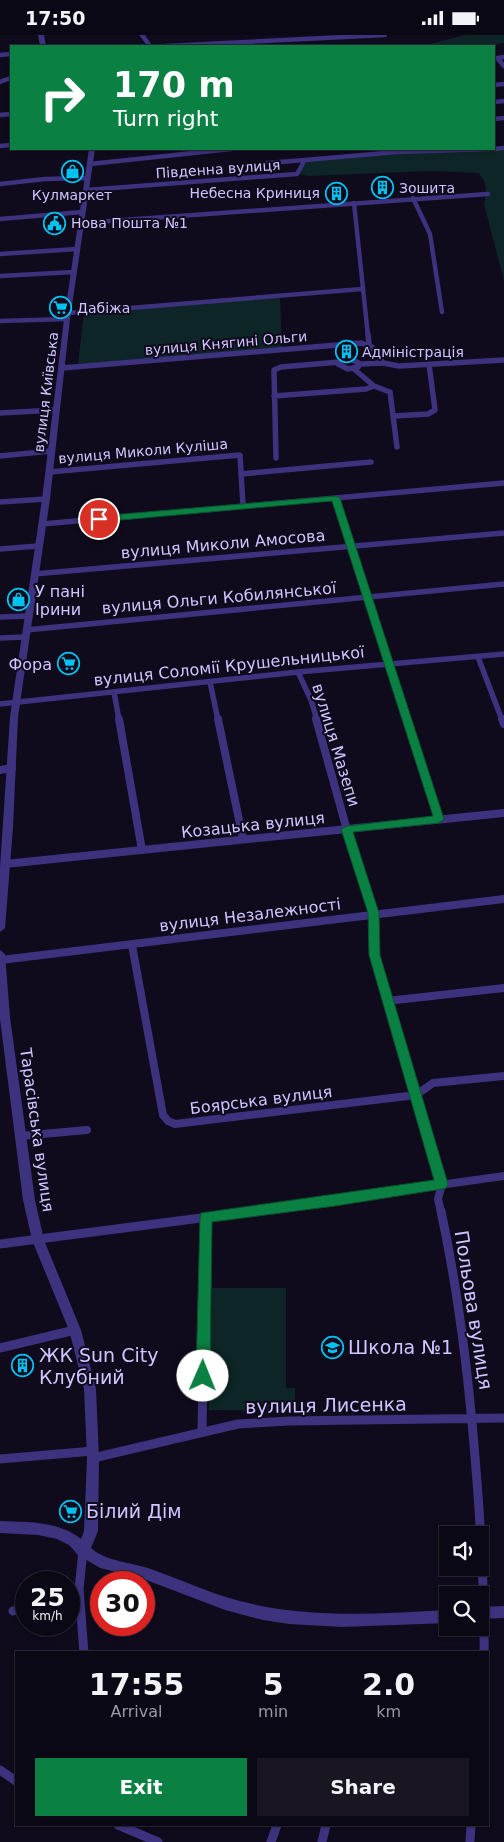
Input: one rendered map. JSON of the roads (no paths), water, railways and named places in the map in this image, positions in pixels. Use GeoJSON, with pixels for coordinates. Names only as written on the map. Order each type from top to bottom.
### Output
{"type":"FeatureCollection","features":[{"type":"Feature","properties":{"kind":"street"},"geometry":{"type":"LineString","coordinates":[[185,45],[385,35]]}},
{"type":"Feature","properties":{"kind":"street"},"geometry":{"type":"LineString","coordinates":[[0,55],[10,53]]}},
{"type":"Feature","properties":{"kind":"street"},"geometry":{"type":"LineString","coordinates":[[504,57],[497,58],[504,66]]}},
{"type":"Feature","properties":{"kind":"street","name":"вулиця Київська"},"geometry":{"type":"LineString","coordinates":[[0,928],[5,864],[4,828],[12,768],[16,702],[46,499],[67,316],[92,150]]}},
{"type":"Feature","properties":{"kind":"street"},"geometry":{"type":"LineString","coordinates":[[90,164],[222,150]]}},
{"type":"Feature","properties":{"kind":"street"},"geometry":{"type":"LineString","coordinates":[[267,163],[397,152],[460,150]]}},
{"type":"Feature","properties":{"kind":"street","name":"Південна вулиця"},"geometry":{"type":"LineString","coordinates":[[86,190],[297,175],[301,164],[305,160]]}},
{"type":"Feature","properties":{"kind":"street"},"geometry":{"type":"LineString","coordinates":[[0,184],[45,179],[88,178]]}},
{"type":"Feature","properties":{"kind":"street"},"geometry":{"type":"LineString","coordinates":[[81,223],[488,194]]}},
{"type":"Feature","properties":{"kind":"street"},"geometry":{"type":"LineString","coordinates":[[413,198],[430,234],[442,312]]}},
{"type":"Feature","properties":{"kind":"street"},"geometry":{"type":"LineString","coordinates":[[354,203],[363,273],[362,289],[369,344],[374,348],[382,363]]}},
{"type":"Feature","properties":{"kind":"street"},"geometry":{"type":"LineString","coordinates":[[0,219],[82,212]]}},
{"type":"Feature","properties":{"kind":"street"},"geometry":{"type":"LineString","coordinates":[[0,254],[77,249]]}},
{"type":"Feature","properties":{"kind":"street"},"geometry":{"type":"LineString","coordinates":[[0,276],[74,272]]}},
{"type":"Feature","properties":{"kind":"street"},"geometry":{"type":"LineString","coordinates":[[0,321],[362,289]]}},
{"type":"Feature","properties":{"kind":"street","name":"вулиця Княгині Ольги"},"geometry":{"type":"LineString","coordinates":[[62,368],[361,343],[369,344]]}},
{"type":"Feature","properties":{"kind":"street"},"geometry":{"type":"LineString","coordinates":[[276,458],[274,371],[276,368],[339,362],[350,359],[356,360],[360,364]]}},
{"type":"Feature","properties":{"kind":"street"},"geometry":{"type":"LineString","coordinates":[[354,369],[360,364],[382,363],[399,366],[504,359]]}},
{"type":"Feature","properties":{"kind":"street"},"geometry":{"type":"LineString","coordinates":[[339,362],[339,366],[354,369],[374,386],[390,392],[397,447]]}},
{"type":"Feature","properties":{"kind":"street"},"geometry":{"type":"LineString","coordinates":[[394,416],[428,414],[435,410],[429,364]]}},
{"type":"Feature","properties":{"kind":"street"},"geometry":{"type":"LineString","coordinates":[[274,396],[366,389],[374,386]]}},
{"type":"Feature","properties":{"kind":"street"},"geometry":{"type":"LineString","coordinates":[[0,413],[55,410]]}},
{"type":"Feature","properties":{"kind":"street"},"geometry":{"type":"LineString","coordinates":[[0,455],[52,451]]}},
{"type":"Feature","properties":{"kind":"street","name":"вулиця Миколи Куліша"},"geometry":{"type":"LineString","coordinates":[[49,472],[240,455],[241,474]]}},
{"type":"Feature","properties":{"kind":"street"},"geometry":{"type":"LineString","coordinates":[[243,506],[241,474],[371,462]]}},
{"type":"Feature","properties":{"kind":"street"},"geometry":{"type":"LineString","coordinates":[[42,524],[504,483]]}},
{"type":"Feature","properties":{"kind":"street"},"geometry":{"type":"LineString","coordinates":[[336,498],[439,819]]}},
{"type":"Feature","properties":{"kind":"street"},"geometry":{"type":"LineString","coordinates":[[0,502],[46,499]]}},
{"type":"Feature","properties":{"kind":"street","name":"вулиця Миколи Амосова"},"geometry":{"type":"LineString","coordinates":[[34,574],[504,533]]}},
{"type":"Feature","properties":{"kind":"street"},"geometry":{"type":"LineString","coordinates":[[0,549],[38,546]]}},
{"type":"Feature","properties":{"kind":"street","name":"вулиця Ольги Кобилянської"},"geometry":{"type":"LineString","coordinates":[[0,638],[26,633],[504,584]]}},
{"type":"Feature","properties":{"kind":"street"},"geometry":{"type":"LineString","coordinates":[[0,617],[28,616]]}},
{"type":"Feature","properties":{"kind":"street","name":"вулиця Соломії Крушельницької"},"geometry":{"type":"LineString","coordinates":[[0,704],[298,672],[504,654]]}},
{"type":"Feature","properties":{"kind":"street"},"geometry":{"type":"LineString","coordinates":[[478,657],[504,724]]}},
{"type":"Feature","properties":{"kind":"street","name":"вулиця Мазепи"},"geometry":{"type":"LineString","coordinates":[[298,672],[311,700],[373,913],[375,955],[442,1184]]}},
{"type":"Feature","properties":{"kind":"street"},"geometry":{"type":"LineString","coordinates":[[210,682],[243,839]]}},
{"type":"Feature","properties":{"kind":"street"},"geometry":{"type":"LineString","coordinates":[[114,692],[142,850]]}},
{"type":"Feature","properties":{"kind":"street"},"geometry":{"type":"LineString","coordinates":[[0,770],[12,768]]}},
{"type":"Feature","properties":{"kind":"street","name":"Козацька вулиця"},"geometry":{"type":"LineString","coordinates":[[5,864],[504,813]]}},
{"type":"Feature","properties":{"kind":"street","name":"вулиця Незалежності"},"geometry":{"type":"LineString","coordinates":[[0,960],[132,945],[373,913],[504,899]]}},
{"type":"Feature","properties":{"kind":"street","name":"Боярська вулиця"},"geometry":{"type":"LineString","coordinates":[[132,945],[164,1115],[168,1121],[176,1125],[416,1095],[424,1087],[433,1083],[504,1076]]}},
{"type":"Feature","properties":{"kind":"street","name":"Тарасівська вулиця"},"geometry":{"type":"LineString","coordinates":[[0,953],[3,1017],[28,1200],[38,1239],[75,1330],[90,1389],[93,1455],[91,1531],[83,1551],[78,1571]]}},
{"type":"Feature","properties":{"kind":"street"},"geometry":{"type":"LineString","coordinates":[[387,1001],[504,988]]}},
{"type":"Feature","properties":{"kind":"street"},"geometry":{"type":"LineString","coordinates":[[20,1136],[87,1130]]}},
{"type":"Feature","properties":{"kind":"street"},"geometry":{"type":"LineString","coordinates":[[0,1244],[335,1201],[504,1176]]}},
{"type":"Feature","properties":{"kind":"street","name":"Польова вулиця"},"geometry":{"type":"LineString","coordinates":[[442,1184],[438,1199],[450,1255],[473,1420],[482,1586]]}},
{"type":"Feature","properties":{"kind":"street"},"geometry":{"type":"LineString","coordinates":[[202,1431],[206,1217]]}},
{"type":"Feature","properties":{"kind":"street"},"geometry":{"type":"LineString","coordinates":[[0,1348],[75,1330]]}},
{"type":"Feature","properties":{"kind":"street","name":"вулиця Лисенка"},"geometry":{"type":"LineString","coordinates":[[0,1459],[93,1455],[238,1424],[289,1421],[473,1420],[504,1418]]}},
{"type":"Feature","properties":{"kind":"street"},"geometry":{"type":"LineString","coordinates":[[0,1527],[35,1529],[61,1535],[74,1541],[83,1551],[100,1562],[140,1572],[235,1607],[273,1615],[295,1619],[338,1621],[439,1616]]}},
{"type":"Feature","properties":{"kind":"street"},"geometry":{"type":"LineString","coordinates":[[489,1612],[504,1611]]}},
{"type":"Feature","properties":{"kind":"street","name":"Тарасівська вулиця"},"geometry":{"type":"LineString","coordinates":[[80,1629],[84,1651]]}},
{"type":"Feature","properties":{"kind":"street","name":"Польова вулиця"},"geometry":{"type":"LineString","coordinates":[[484,1636],[484,1651]]}},
{"type":"Feature","properties":{"kind":"street"},"geometry":{"type":"LineString","coordinates":[[0,1769],[15,1780]]}},
{"type":"Feature","properties":{"kind":"street"},"geometry":{"type":"LineString","coordinates":[[120,1826],[158,1842]]}},
{"type":"Feature","properties":{"kind":"street"},"geometry":{"type":"LineString","coordinates":[[271,1842],[277,1826]]}},
{"type":"Feature","properties":{"kind":"street"},"geometry":{"type":"LineString","coordinates":[[322,1842],[326,1826]]}},
{"type":"Feature","properties":{"kind":"street"},"geometry":{"type":"LineString","coordinates":[[470,1842],[471,1826]]}},
{"type":"Feature","properties":{"kind":"place","name":"Кулмаркет"},"geometry":{"type":"Point","coordinates":[72,172]}},
{"type":"Feature","properties":{"kind":"place","name":"Зошита"},"geometry":{"type":"Point","coordinates":[383,188]}},
{"type":"Feature","properties":{"kind":"place","name":"Небесна Криниця"},"geometry":{"type":"Point","coordinates":[336,193]}},
{"type":"Feature","properties":{"kind":"place","name":"Нова Пошта №1"},"geometry":{"type":"Point","coordinates":[55,223]}},
{"type":"Feature","properties":{"kind":"place","name":"Дабіжа"},"geometry":{"type":"Point","coordinates":[61,308]}},
{"type":"Feature","properties":{"kind":"place","name":"Адміністрація"},"geometry":{"type":"Point","coordinates":[346,352]}},
{"type":"Feature","properties":{"kind":"place","name":"У пані Ірини"},"geometry":{"type":"Point","coordinates":[19,600]}},
{"type":"Feature","properties":{"kind":"place","name":"Фора"},"geometry":{"type":"Point","coordinates":[68,664]}},
{"type":"Feature","properties":{"kind":"place","name":"Школа №1"},"geometry":{"type":"Point","coordinates":[332,1347]}},
{"type":"Feature","properties":{"kind":"place","name":"ЖК Sun City Клубний"},"geometry":{"type":"Point","coordinates":[23,1366]}},
{"type":"Feature","properties":{"kind":"place","name":"Білий Дім"},"geometry":{"type":"Point","coordinates":[70,1511]}}]}
